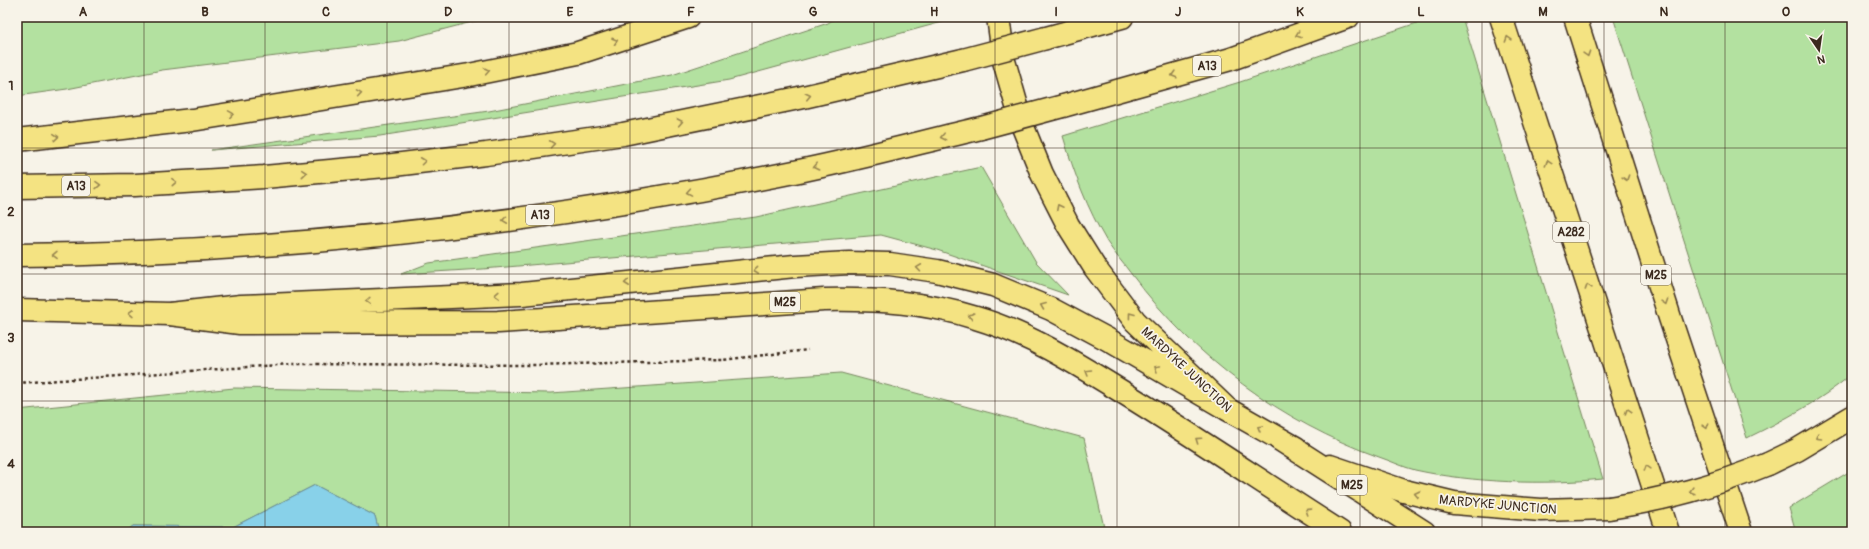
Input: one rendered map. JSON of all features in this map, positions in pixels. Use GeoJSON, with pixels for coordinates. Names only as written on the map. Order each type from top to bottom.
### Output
{"type":"FeatureCollection","features":[{"type":"Feature","properties":{"kind":"highway"},"geometry":{"type":"LineString","coordinates":[[17,140],[192,120],[469,75],[578,53],[688,17]]}},
{"type":"Feature","properties":{"kind":"highway","name":"MARDYKE JUNCTION"},"geometry":{"type":"LineString","coordinates":[[998,17],[1004,61],[1023,127],[1042,174],[1068,225],[1095,268],[1135,321],[1227,409],[1326,464],[1354,475],[1404,491],[1454,503],[1541,510],[1609,508],[1648,502],[1688,493],[1726,481],[1768,464],[1797,450],[1852,417]]}},
{"type":"Feature","properties":{"kind":"highway","name":"A13"},"geometry":{"type":"LineString","coordinates":[[17,187],[135,185],[264,177],[385,166],[486,154],[631,132],[799,98],[963,60],[1122,17]]}},
{"type":"Feature","properties":{"kind":"highway","name":"A13"},"geometry":{"type":"LineString","coordinates":[[17,255],[93,254],[332,240],[451,227],[570,211],[688,192],[806,169],[981,128],[1231,59],[1348,17]]}},
{"type":"Feature","properties":{"kind":"highway","name":"A282"},"geometry":{"type":"LineString","coordinates":[[1501,17],[1668,532]]}},
{"type":"Feature","properties":{"kind":"highway","name":"M25"},"geometry":{"type":"LineString","coordinates":[[1575,17],[1670,318],[1741,532]]}},
{"type":"Feature","properties":{"kind":"highway"},"geometry":{"type":"LineString","coordinates":[[17,310],[170,314],[241,306],[522,294],[795,266],[849,263],[890,264],[937,271],[993,286],[1051,309],[1107,339],[1227,409]]}},
{"type":"Feature","properties":{"kind":"highway","name":"M25"},"geometry":{"type":"LineString","coordinates":[[170,314],[240,323],[498,322],[824,300],[862,299],[891,301],[934,307],[976,318],[1015,332],[1060,354],[1169,421],[1340,532]]}},
{"type":"Feature","properties":{"kind":"highway","name":"M25"},"geometry":{"type":"LineString","coordinates":[[1279,439],[1424,532]]}},
{"type":"Feature","properties":{"kind":"path"},"geometry":{"type":"LineString","coordinates":[[17,383],[292,364],[536,365],[722,360],[808,350]]}},
{"type":"Feature","properties":{"kind":"green space"},"geometry":{"type":"Polygon","coordinates":[[[17,17],[491,17],[399,41],[162,70],[67,89],[17,96],[17,17]]]}},
{"type":"Feature","properties":{"kind":"green space"},"geometry":{"type":"Polygon","coordinates":[[[837,17],[954,17],[946,21],[729,80],[380,136],[211,150],[489,111],[672,75],[828,23],[837,17]]]}},
{"type":"Feature","properties":{"kind":"green space"},"geometry":{"type":"Polygon","coordinates":[[[1435,17],[1462,17],[1603,479],[1557,482],[1509,482],[1461,478],[1415,470],[1343,443],[1274,406],[1242,384],[1212,360],[1183,334],[1157,305],[1107,242],[1093,216],[1076,177],[1063,136],[1240,82],[1435,17]]]}},
{"type":"Feature","properties":{"kind":"green space"},"geometry":{"type":"Polygon","coordinates":[[[1613,17],[1852,17],[1852,374],[1827,393],[1801,409],[1747,438],[1613,17]]]}},
{"type":"Feature","properties":{"kind":"green space"},"geometry":{"type":"Polygon","coordinates":[[[981,167],[1036,262],[1068,295],[937,250],[881,235],[483,269],[401,274],[429,263],[756,217],[981,167]]]}},
{"type":"Feature","properties":{"kind":"green space"},"geometry":{"type":"Polygon","coordinates":[[[841,373],[1084,438],[1105,532],[379,532],[375,516],[315,485],[233,527],[133,526],[125,532],[17,532],[17,410],[234,388],[551,393],[841,373]]]}},
{"type":"Feature","properties":{"kind":"green space"},"geometry":{"type":"Polygon","coordinates":[[[1852,470],[1852,532],[1796,532],[1789,508],[1852,470]]]}},
{"type":"Feature","properties":{"kind":"water"},"geometry":{"type":"Polygon","coordinates":[[[315,485],[375,516],[379,532],[125,532],[133,526],[233,527],[315,485]]]}}]}
